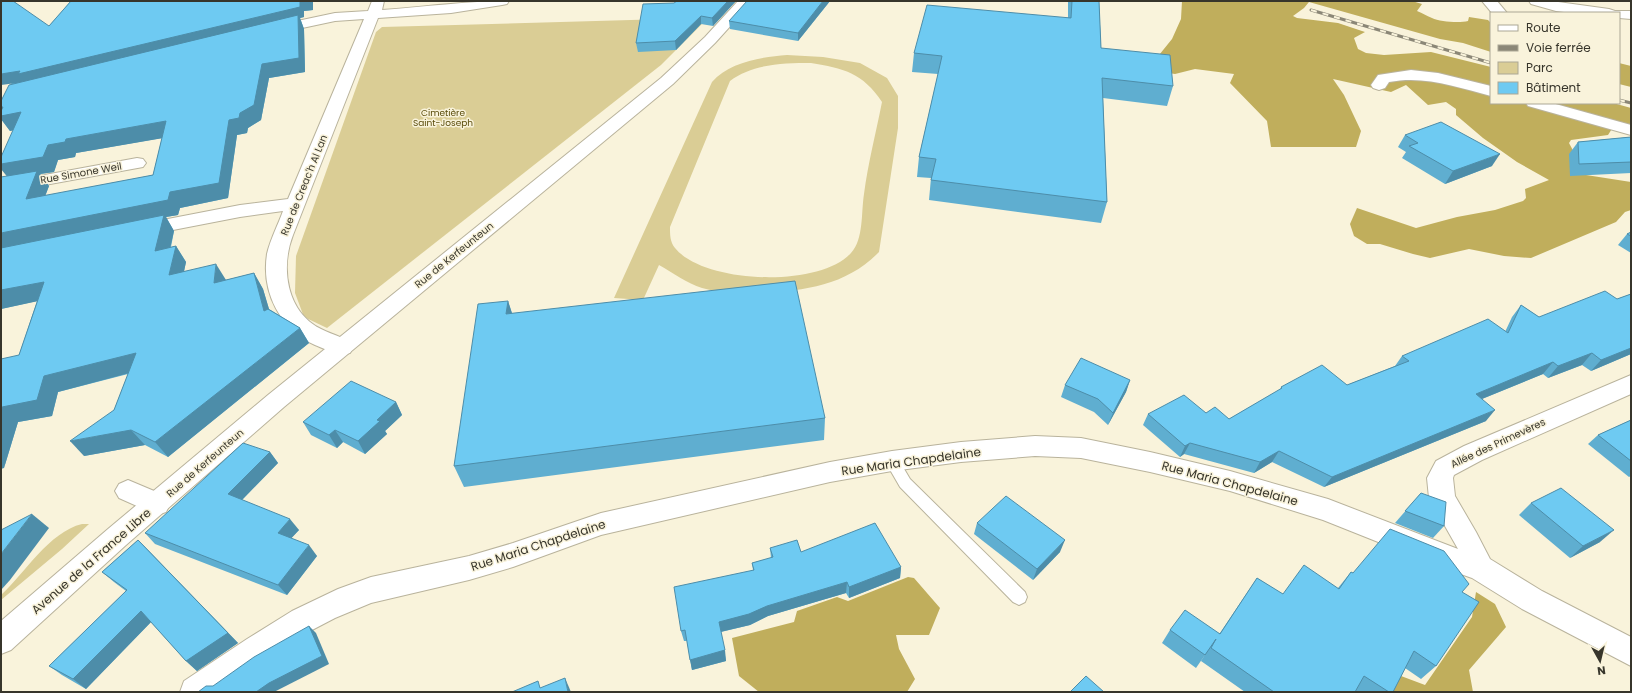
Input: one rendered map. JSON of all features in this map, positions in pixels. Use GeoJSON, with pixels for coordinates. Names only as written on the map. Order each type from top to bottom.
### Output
{"type":"FeatureCollection","features":[{"type":"Feature","properties":{"kind":"street"},"geometry":{"type":"LineString","coordinates":[[263,32],[376,7],[451,8],[502,1]]}},
{"type":"Feature","properties":{"kind":"street","name":"Rue de Kerfeunteun"},"geometry":{"type":"LineString","coordinates":[[157,504],[276,401],[666,82],[710,40],[746,1]]}},
{"type":"Feature","properties":{"kind":"street"},"geometry":{"type":"LineString","coordinates":[[1489,1],[1499,12]]}},
{"type":"Feature","properties":{"kind":"street"},"geometry":{"type":"LineString","coordinates":[[1536,1],[1556,8],[1598,12]]}},
{"type":"Feature","properties":{"kind":"street","name":"Rue de Creac'h Al Lan"},"geometry":{"type":"LineString","coordinates":[[342,347],[299,326],[289,313],[282,299],[277,266],[277,255],[282,238],[376,7]]}},
{"type":"Feature","properties":{"kind":"street"},"geometry":{"type":"LineString","coordinates":[[1620,14],[1631,15]]}},
{"type":"Feature","properties":{"kind":"street"},"geometry":{"type":"LineString","coordinates":[[1379,86],[1384,78],[1406,75],[1445,80],[1490,91]]}},
{"type":"Feature","properties":{"kind":"street"},"geometry":{"type":"LineString","coordinates":[[1538,104],[1631,130]]}},
{"type":"Feature","properties":{"kind":"street","name":"Rue Simone Weil"},"geometry":{"type":"LineString","coordinates":[[1,188],[137,163]]}},
{"type":"Feature","properties":{"kind":"street"},"geometry":{"type":"LineString","coordinates":[[122,234],[240,211],[297,204]]}},
{"type":"Feature","properties":{"kind":"street","name":"Allée des Primevères"},"geometry":{"type":"LineString","coordinates":[[1480,568],[1467,540],[1442,498],[1440,478],[1445,468],[1473,452],[1631,384]]}},
{"type":"Feature","properties":{"kind":"street","name":"Rue Maria Chapdelaine"},"geometry":{"type":"LineString","coordinates":[[195,692],[252,652],[298,624],[325,609],[372,590],[483,564],[526,550],[572,532],[601,524],[830,472],[892,461],[961,452],[1035,446],[1081,448],[1109,453],[1230,481],[1301,501],[1451,559],[1480,568],[1532,600],[1631,652]]}},
{"type":"Feature","properties":{"kind":"street","name":"Avenue de la France Libre"},"geometry":{"type":"LineString","coordinates":[[1,640],[117,537],[157,504],[128,491]]}},
{"type":"Feature","properties":{"kind":"lane"},"geometry":{"type":"LineString","coordinates":[[892,461],[905,483],[1019,597]]}},
{"type":"Feature","properties":{"kind":"green space","name":"Cimetière Saint-Joseph"},"geometry":{"type":"Polygon","coordinates":[[[666,19],[703,23],[661,65],[327,328],[304,317],[295,293],[296,256],[376,32],[382,27],[666,19]]]}},
{"type":"Feature","properties":{"kind":"green space"},"geometry":{"type":"Polygon","coordinates":[[[787,55],[823,57],[860,63],[887,78],[898,96],[898,128],[879,252],[852,273],[838,280],[822,285],[790,291],[722,292],[709,290],[680,278],[659,265],[643,300],[614,298],[712,82],[719,75],[737,65],[757,59],[787,55]],[[811,63],[779,64],[758,68],[739,75],[730,81],[670,227],[673,246],[690,260],[710,269],[735,275],[762,277],[789,276],[814,272],[836,264],[851,253],[855,247],[860,233],[866,182],[882,102],[875,92],[860,78],[843,70],[811,63]]]}},
{"type":"Feature","properties":{"kind":"green space"},"geometry":{"type":"Polygon","coordinates":[[[82,524],[89,524],[62,549],[1,600],[1,595],[48,544],[70,528],[82,524]]]}},
{"type":"Feature","properties":{"kind":"shaded area"},"geometry":{"type":"Polygon","coordinates":[[[1182,1],[1412,1],[1422,4],[1417,11],[1436,19],[1460,22],[1468,21],[1469,17],[1488,20],[1490,22],[1490,52],[1463,43],[1440,39],[1309,2],[1304,8],[1293,16],[1297,18],[1338,23],[1365,32],[1354,38],[1358,49],[1366,53],[1384,55],[1431,52],[1490,67],[1490,104],[1617,104],[1631,108],[1631,127],[1615,124],[1608,135],[1571,140],[1569,143],[1586,175],[1631,182],[1631,210],[1625,212],[1616,222],[1531,258],[1504,256],[1469,249],[1430,258],[1380,244],[1367,244],[1354,236],[1350,224],[1357,208],[1416,228],[1457,217],[1495,210],[1523,201],[1526,198],[1525,189],[1549,180],[1517,162],[1483,138],[1456,115],[1456,109],[1446,102],[1428,105],[1406,85],[1391,92],[1333,79],[1344,95],[1361,131],[1356,147],[1271,147],[1267,121],[1230,83],[1234,74],[1195,69],[1175,74],[1156,71],[1151,65],[1172,39],[1181,19],[1182,1]]]}},
{"type":"Feature","properties":{"kind":"shaded area"},"geometry":{"type":"Polygon","coordinates":[[[1620,63],[1631,66],[1631,87],[1620,84],[1620,63]]]}},
{"type":"Feature","properties":{"kind":"shaded area"},"geometry":{"type":"Polygon","coordinates":[[[908,577],[914,578],[940,608],[929,635],[896,635],[899,649],[915,679],[907,692],[759,692],[739,676],[732,638],[794,622],[797,611],[837,597],[848,601],[908,577]]]}},
{"type":"Feature","properties":{"kind":"shaded area"},"geometry":{"type":"Polygon","coordinates":[[[1476,592],[1495,604],[1506,627],[1469,670],[1473,692],[1391,692],[1401,676],[1425,685],[1472,617],[1476,592]]]}},
{"type":"Feature","properties":{"kind":"building"},"geometry":{"type":"Polygon","coordinates":[[[1,1],[13,1],[49,26],[71,1],[300,1],[300,7],[18,74],[20,71],[1,74],[1,1]]]}},
{"type":"Feature","properties":{"kind":"building"},"geometry":{"type":"Polygon","coordinates":[[[677,1],[728,1],[712,18],[701,16],[675,41],[636,43],[643,4],[674,3],[677,1]]]}},
{"type":"Feature","properties":{"kind":"building"},"geometry":{"type":"Polygon","coordinates":[[[747,1],[823,1],[798,33],[729,21],[747,1]]]}},
{"type":"Feature","properties":{"kind":"building"},"geometry":{"type":"Polygon","coordinates":[[[1072,1],[1099,1],[1101,48],[1170,55],[1173,86],[1102,78],[1107,202],[931,180],[936,159],[919,157],[942,56],[914,53],[927,5],[1071,18],[1072,1]]]}},
{"type":"Feature","properties":{"kind":"building"},"geometry":{"type":"Polygon","coordinates":[[[298,15],[299,58],[262,64],[254,105],[240,113],[239,118],[229,120],[219,183],[170,192],[168,200],[1,233],[1,177],[37,171],[26,199],[153,175],[166,121],[66,139],[65,142],[48,145],[43,157],[1,164],[1,157],[21,112],[1,116],[3,107],[1,107],[1,101],[9,85],[298,15]]]}},
{"type":"Feature","properties":{"kind":"building"},"geometry":{"type":"Polygon","coordinates":[[[1441,122],[1500,154],[1453,171],[1409,146],[1418,143],[1405,135],[1441,122]]]}},
{"type":"Feature","properties":{"kind":"building"},"geometry":{"type":"Polygon","coordinates":[[[1631,137],[1631,162],[1579,164],[1578,142],[1631,137]]]}},
{"type":"Feature","properties":{"kind":"building"},"geometry":{"type":"Polygon","coordinates":[[[164,215],[155,251],[176,246],[169,275],[216,264],[214,283],[254,273],[264,311],[268,309],[300,328],[155,442],[131,430],[70,441],[114,410],[136,353],[44,376],[37,400],[2,407],[1,411],[1,359],[19,355],[44,282],[1,290],[1,248],[164,215]]]}},
{"type":"Feature","properties":{"kind":"building"},"geometry":{"type":"Polygon","coordinates":[[[795,281],[825,418],[454,466],[478,304],[508,301],[506,314],[795,281]]]}},
{"type":"Feature","properties":{"kind":"building"},"geometry":{"type":"Polygon","coordinates":[[[1605,291],[1617,299],[1631,294],[1631,348],[1601,360],[1592,353],[1558,366],[1553,362],[1476,394],[1495,410],[1332,477],[1279,451],[1260,462],[1190,443],[1185,446],[1148,414],[1184,395],[1206,413],[1215,407],[1229,419],[1282,388],[1281,387],[1322,365],[1347,385],[1409,361],[1402,356],[1488,319],[1508,333],[1521,305],[1539,317],[1605,291]]]}},
{"type":"Feature","properties":{"kind":"building"},"geometry":{"type":"Polygon","coordinates":[[[1081,358],[1130,380],[1113,413],[1098,399],[1065,385],[1081,358]]]}},
{"type":"Feature","properties":{"kind":"building"},"geometry":{"type":"Polygon","coordinates":[[[351,381],[396,402],[377,420],[380,421],[358,441],[335,430],[329,435],[303,422],[351,381]]]}},
{"type":"Feature","properties":{"kind":"building"},"geometry":{"type":"Polygon","coordinates":[[[1631,420],[1631,461],[1598,435],[1631,420]]]}},
{"type":"Feature","properties":{"kind":"building"},"geometry":{"type":"Polygon","coordinates":[[[243,443],[270,452],[228,494],[290,519],[278,533],[309,545],[278,585],[145,533],[243,443]]]}},
{"type":"Feature","properties":{"kind":"building"},"geometry":{"type":"Polygon","coordinates":[[[1561,488],[1614,530],[1583,546],[1531,503],[1561,488]]]}},
{"type":"Feature","properties":{"kind":"building"},"geometry":{"type":"Polygon","coordinates":[[[1421,493],[1446,502],[1444,526],[1405,511],[1421,493]]]}},
{"type":"Feature","properties":{"kind":"building"},"geometry":{"type":"Polygon","coordinates":[[[1006,496],[1065,540],[1037,569],[977,523],[1006,496]]]}},
{"type":"Feature","properties":{"kind":"building"},"geometry":{"type":"Polygon","coordinates":[[[32,514],[1,554],[1,530],[32,514]]]}},
{"type":"Feature","properties":{"kind":"building"},"geometry":{"type":"Polygon","coordinates":[[[875,523],[901,567],[849,587],[847,582],[767,606],[749,614],[719,622],[725,650],[690,660],[685,630],[681,631],[674,587],[754,570],[752,563],[773,557],[770,548],[797,540],[801,552],[875,523]]]}},
{"type":"Feature","properties":{"kind":"building"},"geometry":{"type":"Polygon","coordinates":[[[1390,529],[1444,551],[1469,584],[1462,592],[1479,602],[1436,666],[1414,651],[1393,692],[1389,692],[1364,676],[1355,692],[1274,692],[1211,648],[1216,639],[1205,655],[1170,630],[1185,610],[1220,634],[1257,578],[1283,594],[1304,565],[1339,589],[1351,572],[1353,573],[1390,529]]]}},
{"type":"Feature","properties":{"kind":"building"},"geometry":{"type":"Polygon","coordinates":[[[138,540],[228,633],[186,661],[141,611],[73,679],[49,666],[127,590],[102,572],[138,540]]]}},
{"type":"Feature","properties":{"kind":"building"},"geometry":{"type":"Polygon","coordinates":[[[309,626],[322,656],[269,683],[256,692],[198,692],[206,686],[213,686],[254,657],[309,626]]]}},
{"type":"Feature","properties":{"kind":"building"},"geometry":{"type":"Polygon","coordinates":[[[1086,676],[1104,692],[1070,692],[1086,676]]]}},
{"type":"Feature","properties":{"kind":"building"},"geometry":{"type":"Polygon","coordinates":[[[565,678],[568,692],[512,692],[538,681],[540,688],[565,678]]]}},
{"type":"Feature","properties":{"kind":"railway"},"geometry":{"type":"LineString","coordinates":[[1311,10],[1490,63]]}},
{"type":"Feature","properties":{"kind":"railway"},"geometry":{"type":"LineString","coordinates":[[1620,100],[1631,103]]}}]}
